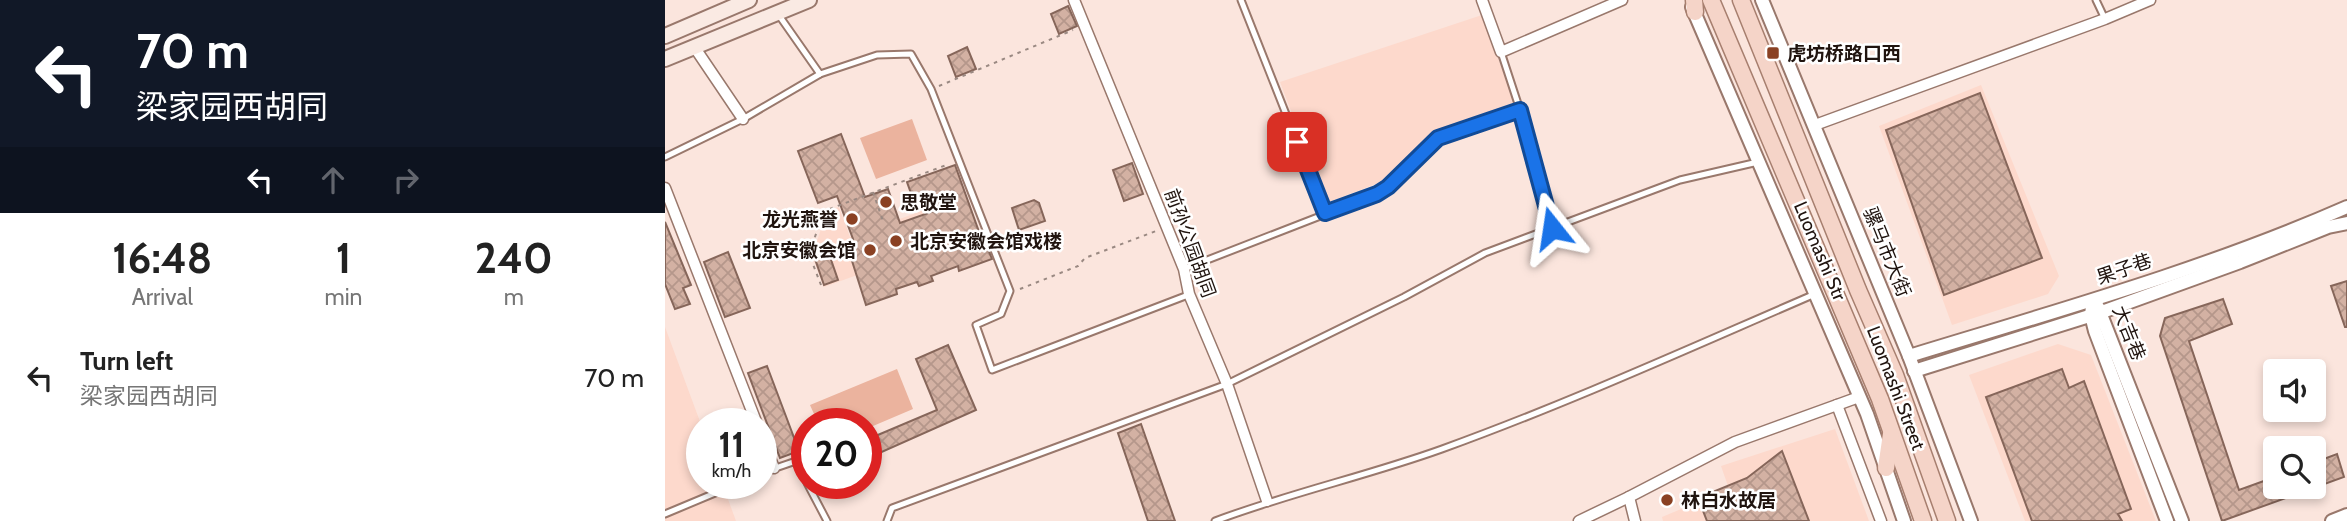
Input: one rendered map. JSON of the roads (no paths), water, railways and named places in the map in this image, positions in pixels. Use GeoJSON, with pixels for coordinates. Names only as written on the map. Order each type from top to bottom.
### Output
{"type":"FeatureCollection","features":[{"type":"Feature","properties":{"kind":"main road"},"geometry":{"type":"LineString","coordinates":[[665,36],[748,0]]}},
{"type":"Feature","properties":{"kind":"main road"},"geometry":{"type":"LineString","coordinates":[[665,59],[809,0]]}},
{"type":"Feature","properties":{"kind":"main road","name":"Luomashi Street"},"geometry":{"type":"LineString","coordinates":[[1711,0],[1840,303],[1923,521]]}},
{"type":"Feature","properties":{"kind":"main road","name":"Luomashi Str"},"geometry":{"type":"LineString","coordinates":[[1741,0],[1857,290],[1895,375],[1947,521]]}},
{"type":"Feature","properties":{"kind":"main road"},"geometry":{"type":"LineString","coordinates":[[1886,468],[1891,432]]}},
{"type":"Feature","properties":{"kind":"street","name":"前孙公园胡同"},"geometry":{"type":"LineString","coordinates":[[1074,0],[1184,269],[1189,294],[1227,384],[1267,501]]}},
{"type":"Feature","properties":{"kind":"street"},"geometry":{"type":"LineString","coordinates":[[1482,0],[1501,52],[1622,0]]}},
{"type":"Feature","properties":{"kind":"street","name":"骡马市大街"},"geometry":{"type":"LineString","coordinates":[[1762,0],[1909,356],[1971,521]]}},
{"type":"Feature","properties":{"kind":"street"},"geometry":{"type":"LineString","coordinates":[[1815,125],[2150,0]]}},
{"type":"Feature","properties":{"kind":"street","name":"Luomashi Str"},"geometry":{"type":"LineString","coordinates":[[1693,4],[1859,397],[1904,521]]}},
{"type":"Feature","properties":{"kind":"street"},"geometry":{"type":"LineString","coordinates":[[695,48],[743,119]]}},
{"type":"Feature","properties":{"kind":"street"},"geometry":{"type":"LineString","coordinates":[[665,188],[751,408]]}},
{"type":"Feature","properties":{"kind":"street","name":"果子巷"},"geometry":{"type":"LineString","coordinates":[[1909,356],[2093,300],[2347,207]]}},
{"type":"Feature","properties":{"kind":"street","name":"果子巷"},"geometry":{"type":"LineString","coordinates":[[1914,371],[2096,314],[2327,227],[2347,223]]}},
{"type":"Feature","properties":{"kind":"street","name":"大吉巷"},"geometry":{"type":"LineString","coordinates":[[2093,300],[2167,521]]}},
{"type":"Feature","properties":{"kind":"street","name":"大吉巷"},"geometry":{"type":"LineString","coordinates":[[2096,314],[2182,521]]}},
{"type":"Feature","properties":{"kind":"street"},"geometry":{"type":"LineString","coordinates":[[1579,521],[1735,442],[1859,397]]}},
{"type":"Feature","properties":{"kind":"street"},"geometry":{"type":"LineString","coordinates":[[1837,405],[1881,521]]}},
{"type":"Feature","properties":{"kind":"street"},"geometry":{"type":"LineString","coordinates":[[1629,497],[1635,521]]}},
{"type":"Feature","properties":{"kind":"street"},"geometry":{"type":"LineString","coordinates":[[2332,521],[2347,515]]}},
{"type":"Feature","properties":{"kind":"lane"},"geometry":{"type":"LineString","coordinates":[[1241,0],[1325,213]]}},
{"type":"Feature","properties":{"kind":"lane"},"geometry":{"type":"LineString","coordinates":[[2096,0],[2105,19]]}},
{"type":"Feature","properties":{"kind":"lane"},"geometry":{"type":"LineString","coordinates":[[777,12],[820,74]]}},
{"type":"Feature","properties":{"kind":"lane"},"geometry":{"type":"LineString","coordinates":[[1501,52],[1520,110],[1552,228]]}},
{"type":"Feature","properties":{"kind":"lane"},"geometry":{"type":"LineString","coordinates":[[665,157],[743,119],[820,74],[877,55],[911,54],[931,89],[1009,293],[1001,314],[976,326],[992,370],[1189,294]]}},
{"type":"Feature","properties":{"kind":"lane"},"geometry":{"type":"LineString","coordinates":[[1184,269],[1377,194],[1388,187],[1438,138],[1520,110]]}},
{"type":"Feature","properties":{"kind":"lane"},"geometry":{"type":"LineString","coordinates":[[887,521],[892,508],[1227,384],[1404,298],[1485,253],[1680,180],[1759,162]]}},
{"type":"Feature","properties":{"kind":"lane"},"geometry":{"type":"LineString","coordinates":[[1215,521],[1267,501],[1441,449],[1618,379],[1815,294]]}},
{"type":"Feature","properties":{"kind":"lane"},"geometry":{"type":"LineString","coordinates":[[665,514],[701,499]]}},
{"type":"Feature","properties":{"kind":"lane"},"geometry":{"type":"LineString","coordinates":[[815,499],[827,521]]}},
{"type":"Feature","properties":{"kind":"place","name":"虎坊桥路口西"},"geometry":{"type":"Point","coordinates":[1773,53]}},
{"type":"Feature","properties":{"kind":"place","name":"思敬堂"},"geometry":{"type":"Point","coordinates":[886,202]}},
{"type":"Feature","properties":{"kind":"place","name":"龙光燕誉"},"geometry":{"type":"Point","coordinates":[852,219]}},
{"type":"Feature","properties":{"kind":"place","name":"北京安徽会馆戏楼"},"geometry":{"type":"Point","coordinates":[896,241]}},
{"type":"Feature","properties":{"kind":"place","name":"北京安徽会馆"},"geometry":{"type":"Point","coordinates":[870,250]}},
{"type":"Feature","properties":{"kind":"place","name":"林白水故居"},"geometry":{"type":"Point","coordinates":[1667,500]}}]}
